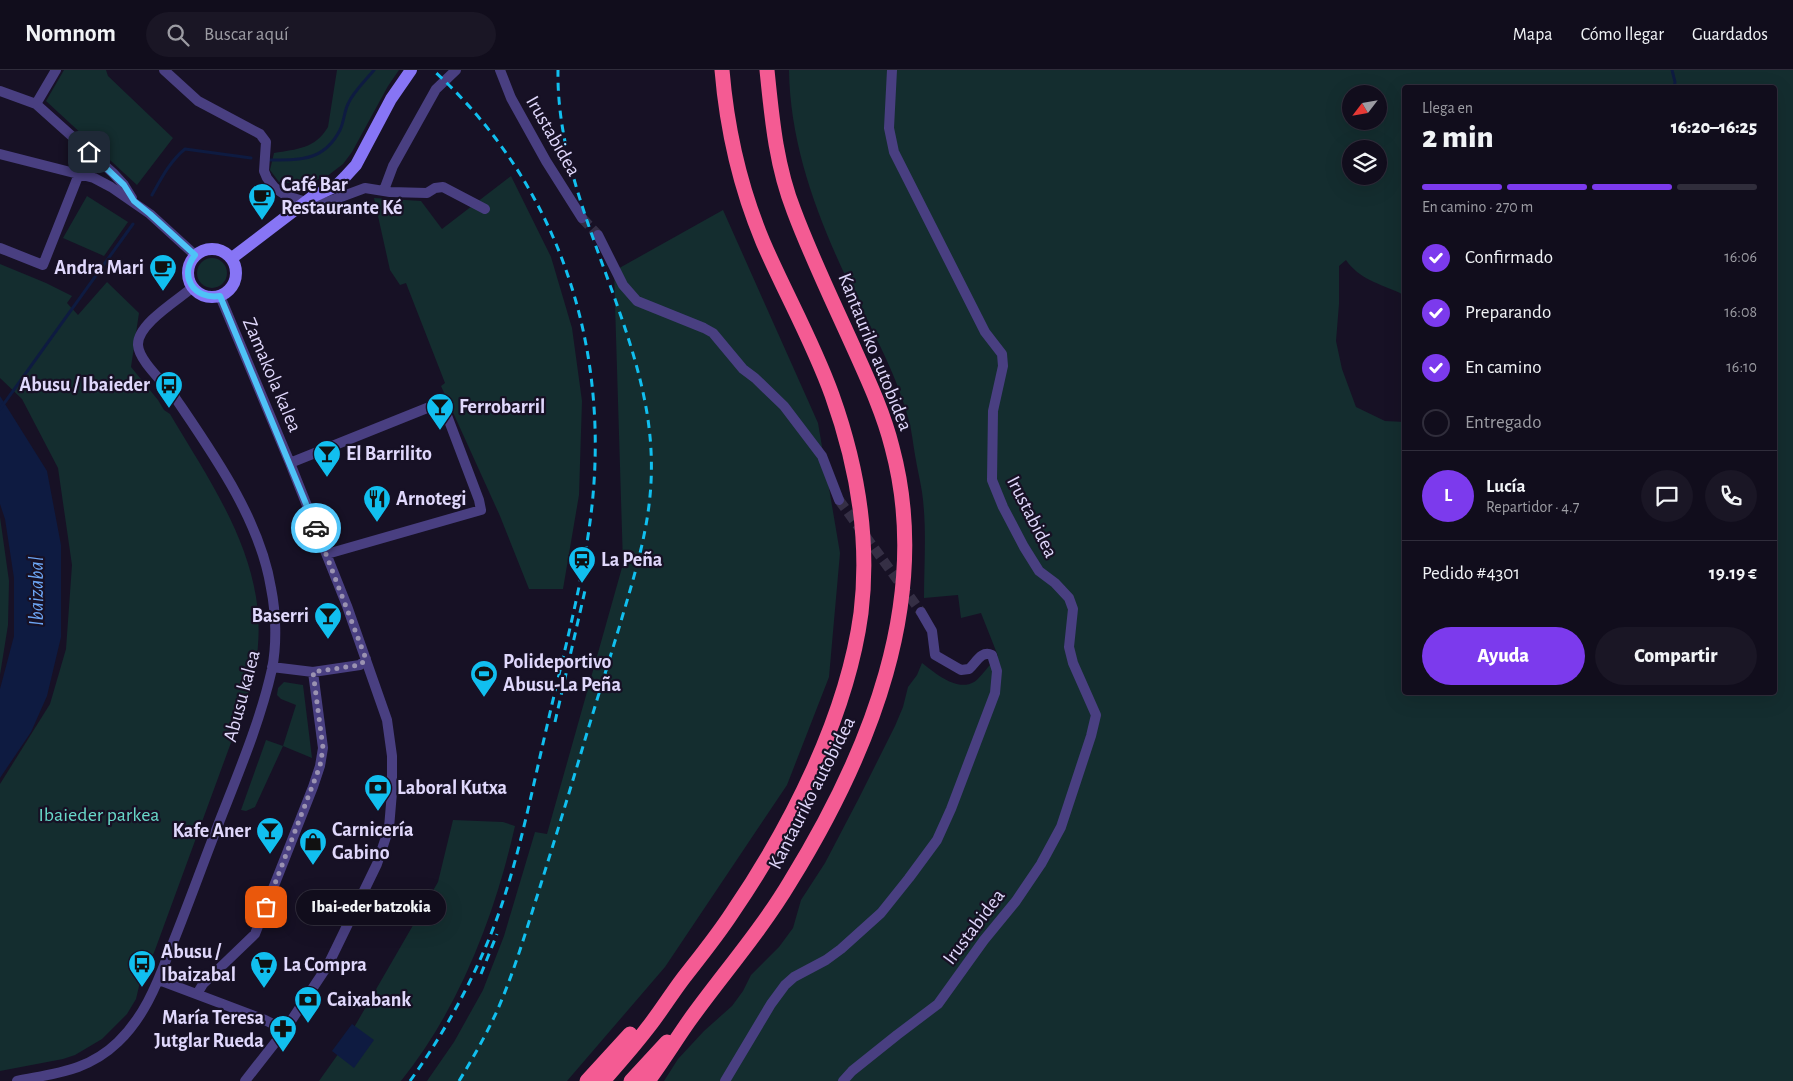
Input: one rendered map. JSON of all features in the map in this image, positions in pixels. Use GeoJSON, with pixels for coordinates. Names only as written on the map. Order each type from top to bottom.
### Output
{"type":"FeatureCollection","features":[{"type":"Feature","properties":{"kind":"highway","name":"Kantauriko autobidea"},"geometry":{"type":"LineString","coordinates":[[669,997],[731,916],[754,881],[785,827],[817,761],[836,712],[850,668],[861,604],[864,555],[860,500],[849,450],[824,374],[763,241],[745,192],[733,151],[725,104],[722,70]]}},
{"type":"Feature","properties":{"kind":"highway","name":"Kantauriko autobidea"},"geometry":{"type":"LineString","coordinates":[[689,1020],[730,968],[789,884],[819,832],[847,777],[874,714],[888,667],[904,592],[906,527],[892,446],[873,391],[793,209],[775,146],[767,70]]}},
{"type":"Feature","properties":{"kind":"highway"},"geometry":{"type":"LineString","coordinates":[[587,1081],[641,1022],[669,997]]}},
{"type":"Feature","properties":{"kind":"highway"},"geometry":{"type":"LineString","coordinates":[[603,1081],[648,1028],[669,997]]}},
{"type":"Feature","properties":{"kind":"highway"},"geometry":{"type":"LineString","coordinates":[[630,1081],[689,1020]]}},
{"type":"Feature","properties":{"kind":"highway"},"geometry":{"type":"LineString","coordinates":[[648,1081],[689,1020]]}},
{"type":"Feature","properties":{"kind":"street"},"geometry":{"type":"LineString","coordinates":[[36,104],[56,70]]}},
{"type":"Feature","properties":{"kind":"street"},"geometry":{"type":"LineString","coordinates":[[164,70],[198,101],[260,134],[266,142],[264,171],[267,178],[275,188],[287,196],[306,202],[322,204],[365,188],[427,193],[435,188],[443,187],[486,209]]}},
{"type":"Feature","properties":{"kind":"street"},"geometry":{"type":"LineString","coordinates":[[232,258],[306,202],[336,186],[356,165],[391,99],[411,70]]}},
{"type":"Feature","properties":{"kind":"street"},"geometry":{"type":"LineString","coordinates":[[384,190],[392,166],[436,89],[456,70]]}},
{"type":"Feature","properties":{"kind":"street","name":"Irustabidea"},"geometry":{"type":"LineString","coordinates":[[500,70],[515,106],[546,161],[582,218]]}},
{"type":"Feature","properties":{"kind":"street","name":"Irustabidea"},"geometry":{"type":"LineString","coordinates":[[842,1081],[897,1034],[938,1004],[984,940],[1016,901],[1041,864],[1061,827],[1096,715],[1073,663],[1069,647],[1073,609],[1069,598],[1055,583],[1039,571],[1024,547],[992,480],[993,411],[1003,366],[1002,354],[985,332],[894,152],[889,128],[892,70]]}},
{"type":"Feature","properties":{"kind":"street"},"geometry":{"type":"LineString","coordinates":[[0,91],[36,104],[113,173],[124,185],[134,201]]}},
{"type":"Feature","properties":{"kind":"street"},"geometry":{"type":"LineString","coordinates":[[0,154],[94,178],[134,201],[195,255]]}},
{"type":"Feature","properties":{"kind":"street"},"geometry":{"type":"LineString","coordinates":[[0,248],[43,265],[79,174]]}},
{"type":"Feature","properties":{"kind":"street"},"geometry":{"type":"LineString","coordinates":[[287,196],[289,216]]}},
{"type":"Feature","properties":{"kind":"street"},"geometry":{"type":"LineString","coordinates":[[598,235],[623,285],[637,301],[713,333],[743,369],[784,406],[822,456],[839,500]]}},
{"type":"Feature","properties":{"kind":"street"},"geometry":{"type":"LineString","coordinates":[[210,248],[226,252],[232,258],[236,265],[236,280],[227,293],[220,296],[205,296],[193,288],[188,267],[195,255],[202,250],[210,248]]}},
{"type":"Feature","properties":{"kind":"street","name":"Abusu kalea"},"geometry":{"type":"LineString","coordinates":[[17,1081],[82,1067],[105,1054],[136,1022],[149,1001],[184,918],[232,788],[259,713],[272,667],[274,615],[272,589],[262,551],[245,512],[206,443],[173,395],[143,358],[138,346],[140,333],[147,324],[193,288]]}},
{"type":"Feature","properties":{"kind":"street","name":"Zamakola kalea"},"geometry":{"type":"LineString","coordinates":[[220,296],[327,554],[366,659],[386,720],[392,756],[389,828],[377,864],[328,965],[285,1030],[244,1081]]}},
{"type":"Feature","properties":{"kind":"street"},"geometry":{"type":"LineString","coordinates":[[290,462],[437,404],[443,406],[479,500],[481,510],[327,554]]}},
{"type":"Feature","properties":{"kind":"street"},"geometry":{"type":"LineString","coordinates":[[725,1081],[771,1004],[785,985],[794,977],[826,960],[841,949],[881,912],[937,840],[951,809],[995,693],[997,671],[992,655],[987,653],[982,654],[969,670],[961,670],[935,655],[932,631],[920,612]]}},
{"type":"Feature","properties":{"kind":"street"},"geometry":{"type":"LineString","coordinates":[[272,667],[313,672],[360,665],[366,659]]}},
{"type":"Feature","properties":{"kind":"street"},"geometry":{"type":"LineString","coordinates":[[197,994],[203,984],[255,934],[320,766],[323,748],[313,672]]}},
{"type":"Feature","properties":{"kind":"street"},"geometry":{"type":"LineString","coordinates":[[159,980],[265,1020],[285,1030]]}},
{"type":"Feature","properties":{"kind":"green space"},"geometry":{"type":"Polygon","coordinates":[[[64,70],[106,70],[108,76],[173,138],[137,185],[46,101],[64,70]]]}},
{"type":"Feature","properties":{"kind":"green space"},"geometry":{"type":"Polygon","coordinates":[[[337,70],[399,70],[388,86],[352,152],[343,164],[326,177],[302,184],[279,182],[270,170],[274,153],[305,147],[317,140],[328,127],[337,70]]]}},
{"type":"Feature","properties":{"kind":"green space"},"geometry":{"type":"Polygon","coordinates":[[[789,70],[1793,70],[1793,1081],[664,1081],[678,1059],[704,1031],[732,1006],[743,991],[751,975],[779,947],[793,928],[801,900],[825,863],[859,798],[895,726],[903,707],[908,687],[917,675],[922,663],[946,680],[961,685],[976,681],[998,656],[981,613],[961,618],[958,595],[924,598],[924,505],[909,421],[889,364],[833,249],[814,199],[799,148],[790,96],[789,70]]]}},
{"type":"Feature","properties":{"kind":"green space"},"geometry":{"type":"Polygon","coordinates":[[[511,176],[551,257],[572,328],[582,401],[579,495],[563,589],[529,589],[500,516],[441,386],[445,383],[406,283],[400,285],[390,270],[374,198],[421,201],[442,229],[511,176]]]}},
{"type":"Feature","properties":{"kind":"green space"},"geometry":{"type":"Polygon","coordinates":[[[87,196],[128,222],[104,256],[63,238],[87,196]]]}},
{"type":"Feature","properties":{"kind":"green space"},"geometry":{"type":"Polygon","coordinates":[[[723,210],[818,423],[840,553],[829,677],[787,785],[665,967],[567,1081],[427,1081],[454,1042],[483,990],[504,936],[535,832],[547,834],[623,564],[614,271],[723,210]]]}},
{"type":"Feature","properties":{"kind":"green space"},"geometry":{"type":"Polygon","coordinates":[[[212,258],[218,259],[226,267],[226,279],[218,287],[212,288],[206,287],[198,279],[197,273],[198,267],[206,259],[212,258]]]}},
{"type":"Feature","properties":{"kind":"green space","name":"Ibaieder parkea"},"geometry":{"type":"Polygon","coordinates":[[[0,264],[72,296],[67,303],[78,315],[107,282],[139,313],[131,367],[164,410],[170,414],[218,495],[232,523],[244,552],[253,582],[258,613],[258,645],[254,674],[246,701],[238,718],[236,729],[155,950],[140,982],[136,999],[127,1014],[102,1039],[75,1055],[0,1071],[0,784],[50,704],[66,649],[72,565],[58,468],[22,399],[0,378],[0,264]]]}},
{"type":"Feature","properties":{"kind":"green space"},"geometry":{"type":"Polygon","coordinates":[[[0,517],[9,581],[8,625],[0,675],[0,517]]]}},
{"type":"Feature","properties":{"kind":"green space"},"geometry":{"type":"Polygon","coordinates":[[[284,682],[303,685],[312,758],[283,746],[296,705],[281,699],[277,695],[278,688],[284,682]]]}},
{"type":"Feature","properties":{"kind":"green space"},"geometry":{"type":"Polygon","coordinates":[[[266,740],[283,746],[255,807],[246,811],[241,810],[266,740]]]}},
{"type":"Feature","properties":{"kind":"green space"},"geometry":{"type":"Polygon","coordinates":[[[453,820],[503,822],[515,826],[497,893],[472,960],[457,992],[422,1053],[401,1081],[319,1081],[341,1050],[438,882],[453,820]]]}},
{"type":"Feature","properties":{"kind":"water","name":"Ibaizabal"},"geometry":{"type":"Polygon","coordinates":[[[0,396],[47,471],[61,545],[61,637],[47,696],[31,732],[0,778],[0,689],[14,636],[14,578],[5,519],[0,504],[0,396]]]}},
{"type":"Feature","properties":{"kind":"water"},"geometry":{"type":"Polygon","coordinates":[[[352,1024],[374,1040],[354,1068],[332,1051],[352,1024]]]}},
{"type":"Feature","properties":{"kind":"waterway"},"geometry":{"type":"LineString","coordinates":[[270,160],[302,159],[311,157],[327,148],[340,130],[350,100],[374,70]]}},
{"type":"Feature","properties":{"kind":"waterway"},"geometry":{"type":"LineString","coordinates":[[1672,70],[1674,85]]}},
{"type":"Feature","properties":{"kind":"waterway"},"geometry":{"type":"LineString","coordinates":[[152,195],[170,165],[185,149],[251,158]]}},
{"type":"Feature","properties":{"kind":"waterway"},"geometry":{"type":"LineString","coordinates":[[0,409],[133,224]]}},
{"type":"Feature","properties":{"kind":"tunnel"},"geometry":{"type":"LineString","coordinates":[[582,218],[598,235]]}},
{"type":"Feature","properties":{"kind":"tunnel"},"geometry":{"type":"LineString","coordinates":[[839,500],[921,612]]}},
{"type":"Feature","properties":{"kind":"railway"},"geometry":{"type":"LineString","coordinates":[[410,1081],[450,1019],[473,975],[493,930],[515,862],[576,599],[590,522],[595,459],[593,396],[584,335],[568,276],[545,219],[515,166],[477,116],[433,70]]}},
{"type":"Feature","properties":{"kind":"railway"},"geometry":{"type":"LineString","coordinates":[[459,1081],[497,1011],[521,946],[632,585],[644,537],[651,490],[650,440],[647,413],[638,370],[625,327],[580,200],[568,157],[560,114],[558,70]]}},
{"type":"Feature","properties":{"kind":"railway"},"geometry":{"type":"LineString","coordinates":[[555,722],[586,586]]}},
{"type":"Feature","properties":{"kind":"railway"},"geometry":{"type":"LineString","coordinates":[[481,974],[497,934]]}},
{"type":"Feature","properties":{"kind":"way so far"},"geometry":{"type":"LineString","coordinates":[[266,907],[320,766],[323,748],[313,672],[360,665],[366,659],[316,528]]}},
{"type":"Feature","properties":{"kind":"place","name":"Café Bar Restaurante Ké"},"geometry":{"type":"Point","coordinates":[262,221]}},
{"type":"Feature","properties":{"kind":"place","name":"Andra Mari"},"geometry":{"type":"Point","coordinates":[163,292]}},
{"type":"Feature","properties":{"kind":"place","name":"Abusu / Ibaieder"},"geometry":{"type":"Point","coordinates":[169,409]}},
{"type":"Feature","properties":{"kind":"place","name":"Ferrobarril"},"geometry":{"type":"Point","coordinates":[440,431]}},
{"type":"Feature","properties":{"kind":"place","name":"El Barrilito"},"geometry":{"type":"Point","coordinates":[327,478]}},
{"type":"Feature","properties":{"kind":"place","name":"Arnotegi"},"geometry":{"type":"Point","coordinates":[377,523]}},
{"type":"Feature","properties":{"kind":"place","name":"La Peña"},"geometry":{"type":"Point","coordinates":[582,584]}},
{"type":"Feature","properties":{"kind":"place","name":"Baserri"},"geometry":{"type":"Point","coordinates":[328,640]}},
{"type":"Feature","properties":{"kind":"place","name":"Polideportivo Abusu-La Peña"},"geometry":{"type":"Point","coordinates":[484,698]}},
{"type":"Feature","properties":{"kind":"place","name":"Laboral Kutxa"},"geometry":{"type":"Point","coordinates":[378,812]}},
{"type":"Feature","properties":{"kind":"place","name":"Kafe Aner"},"geometry":{"type":"Point","coordinates":[270,855]}},
{"type":"Feature","properties":{"kind":"place","name":"Carnicería Gabino"},"geometry":{"type":"Point","coordinates":[313,866]}},
{"type":"Feature","properties":{"kind":"place","name":"Ibai-eder batzokia"},"geometry":{"type":"Point","coordinates":[266,907]}},
{"type":"Feature","properties":{"kind":"place","name":"Abusu / Ibaizabal"},"geometry":{"type":"Point","coordinates":[142,988]}},
{"type":"Feature","properties":{"kind":"place","name":"La Compra"},"geometry":{"type":"Point","coordinates":[264,989]}},
{"type":"Feature","properties":{"kind":"place","name":"Caixabank"},"geometry":{"type":"Point","coordinates":[308,1024]}},
{"type":"Feature","properties":{"kind":"place","name":"María Teresa Jutglar Rueda"},"geometry":{"type":"Point","coordinates":[283,1053]}},
{"type":"Feature","properties":{"kind":"route"},"geometry":{"type":"LineString","coordinates":[[89,152],[113,173],[124,185],[134,201],[195,255],[188,267],[188,274],[193,288],[205,296],[220,296],[316,528]]}}]}
